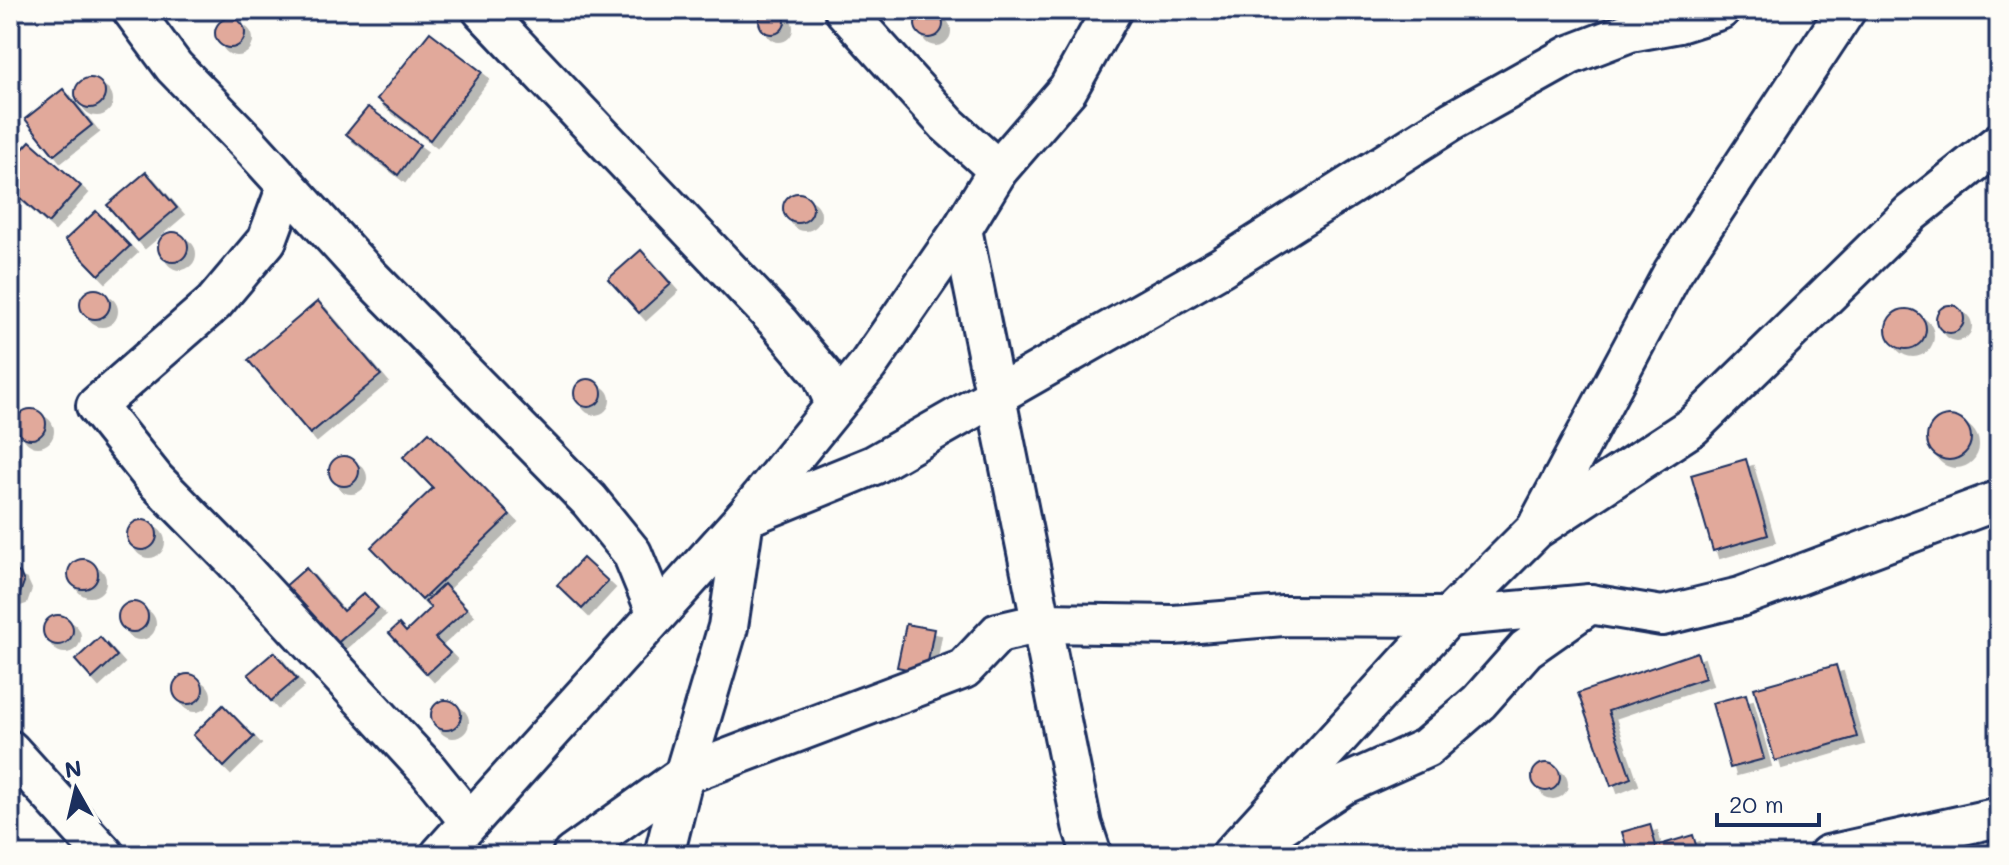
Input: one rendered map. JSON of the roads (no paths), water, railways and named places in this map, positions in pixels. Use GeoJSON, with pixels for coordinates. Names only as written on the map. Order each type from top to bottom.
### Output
{"type":"FeatureCollection","features":[{"type":"Feature","properties":{"kind":"street"},"geometry":{"type":"LineString","coordinates":[[132,10],[174,67],[369,276],[589,500],[632,553],[657,614]]}},
{"type":"Feature","properties":{"kind":"street"},"geometry":{"type":"LineString","coordinates":[[482,10],[779,323],[822,374],[835,404]]}},
{"type":"Feature","properties":{"kind":"street"},"geometry":{"type":"LineString","coordinates":[[844,10],[947,124],[998,170]]}},
{"type":"Feature","properties":{"kind":"street"},"geometry":{"type":"LineString","coordinates":[[440,855],[744,518],[868,365],[962,229],[998,170],[1068,89],[1112,10]]}},
{"type":"Feature","properties":{"kind":"street"},"geometry":{"type":"LineString","coordinates":[[744,518],[874,465],[1221,267],[1452,121],[1570,55],[1630,32],[1679,23],[1720,10]]}},
{"type":"Feature","properties":{"kind":"street"},"geometry":{"type":"LineString","coordinates":[[1536,529],[1673,272],[1846,10]]}},
{"type":"Feature","properties":{"kind":"street"},"geometry":{"type":"LineString","coordinates":[[1234,855],[1448,617],[1536,529],[1693,426],[1911,213],[1999,143]]}},
{"type":"Feature","properties":{"kind":"street"},"geometry":{"type":"LineString","coordinates":[[287,186],[267,240],[214,303],[96,406],[155,480],[234,560],[427,769],[469,821]]}},
{"type":"Feature","properties":{"kind":"street"},"geometry":{"type":"LineString","coordinates":[[962,229],[1082,825],[1092,855]]}},
{"type":"Feature","properties":{"kind":"street"},"geometry":{"type":"LineString","coordinates":[[572,855],[684,775],[964,669],[998,633],[1041,623],[1174,625],[1283,616],[1448,617],[1590,604],[1662,616],[1740,597],[1999,500]]}},
{"type":"Feature","properties":{"kind":"street"},"geometry":{"type":"LineString","coordinates":[[664,855],[728,627],[744,518]]}},
{"type":"Feature","properties":{"kind":"street"},"geometry":{"type":"LineString","coordinates":[[1234,855],[1343,785],[1426,748],[1479,702],[1526,649],[1590,604]]}},
{"type":"Feature","properties":{"kind":"street"},"geometry":{"type":"LineString","coordinates":[[10,750],[105,855]]}},
{"type":"Feature","properties":{"kind":"street"},"geometry":{"type":"LineString","coordinates":[[1828,855],[1999,817]]}}]}
